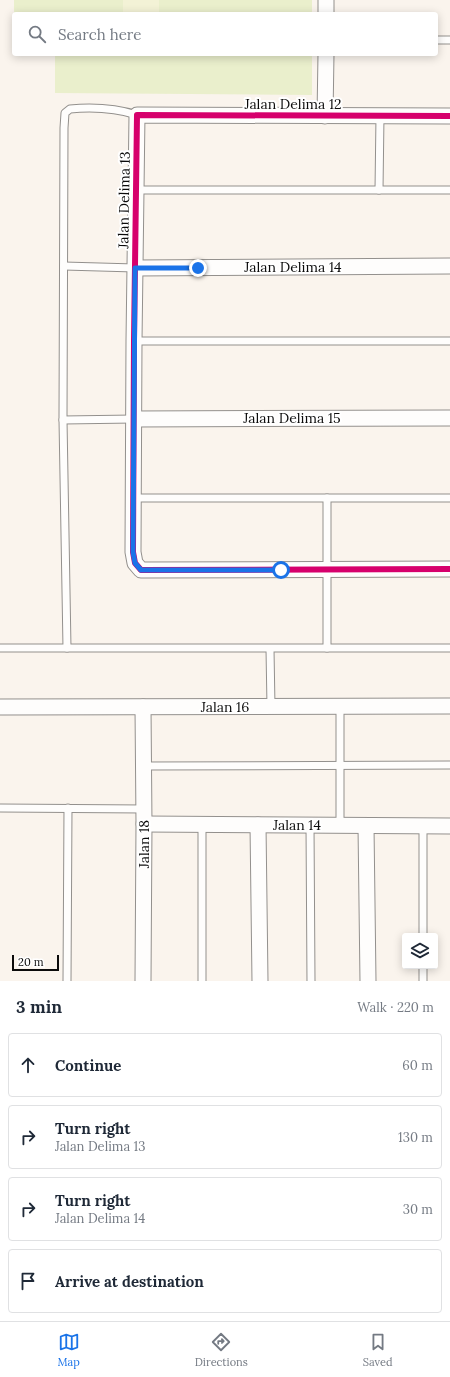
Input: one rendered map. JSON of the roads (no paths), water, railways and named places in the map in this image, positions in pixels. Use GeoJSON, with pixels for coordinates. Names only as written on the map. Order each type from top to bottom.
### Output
{"type":"FeatureCollection","features":[{"type":"Feature","properties":{"kind":"street"},"geometry":{"type":"LineString","coordinates":[[326,0],[326,12]]}},
{"type":"Feature","properties":{"kind":"street"},"geometry":{"type":"LineString","coordinates":[[325,116],[326,56]]}},
{"type":"Feature","properties":{"kind":"street","name":"Jalan Delima 12"},"geometry":{"type":"LineString","coordinates":[[137,115],[450,116]]}},
{"type":"Feature","properties":{"kind":"street","name":"Jalan Delima 13"},"geometry":{"type":"LineString","coordinates":[[137,115],[133,552],[135,563],[141,570],[327,569]]}},
{"type":"Feature","properties":{"kind":"street","name":"Jalan Delima 14"},"geometry":{"type":"LineString","coordinates":[[135,268],[450,266]]}},
{"type":"Feature","properties":{"kind":"street","name":"Jalan Delima 15"},"geometry":{"type":"LineString","coordinates":[[134,419],[450,418]]}},
{"type":"Feature","properties":{"kind":"street"},"geometry":{"type":"LineString","coordinates":[[327,569],[450,569]]}},
{"type":"Feature","properties":{"kind":"street","name":"Jalan 16"},"geometry":{"type":"LineString","coordinates":[[0,707],[450,706]]}},
{"type":"Feature","properties":{"kind":"street","name":"Jalan 18"},"geometry":{"type":"LineString","coordinates":[[143,707],[143,981]]}},
{"type":"Feature","properties":{"kind":"street","name":"Jalan 14"},"geometry":{"type":"LineString","coordinates":[[144,816],[202,824],[450,826]]}},
{"type":"Feature","properties":{"kind":"street"},"geometry":{"type":"LineString","coordinates":[[258,825],[260,981]]}},
{"type":"Feature","properties":{"kind":"street"},"geometry":{"type":"LineString","coordinates":[[366,826],[368,981]]}},
{"type":"Feature","properties":{"kind":"lane"},"geometry":{"type":"LineString","coordinates":[[438,40],[450,40]]}},
{"type":"Feature","properties":{"kind":"lane"},"geometry":{"type":"LineString","coordinates":[[67,648],[63,420],[65,113],[70,109],[77,108],[118,110],[137,115]]}},
{"type":"Feature","properties":{"kind":"lane"},"geometry":{"type":"LineString","coordinates":[[379,190],[380,116]]}},
{"type":"Feature","properties":{"kind":"lane"},"geometry":{"type":"LineString","coordinates":[[136,190],[450,190]]}},
{"type":"Feature","properties":{"kind":"lane"},"geometry":{"type":"LineString","coordinates":[[64,266],[135,268]]}},
{"type":"Feature","properties":{"kind":"lane"},"geometry":{"type":"LineString","coordinates":[[134,341],[450,341]]}},
{"type":"Feature","properties":{"kind":"lane"},"geometry":{"type":"LineString","coordinates":[[63,420],[134,419]]}},
{"type":"Feature","properties":{"kind":"lane"},"geometry":{"type":"LineString","coordinates":[[134,498],[450,498]]}},
{"type":"Feature","properties":{"kind":"lane"},"geometry":{"type":"LineString","coordinates":[[327,498],[327,648]]}},
{"type":"Feature","properties":{"kind":"lane"},"geometry":{"type":"LineString","coordinates":[[0,648],[450,648]]}},
{"type":"Feature","properties":{"kind":"lane"},"geometry":{"type":"LineString","coordinates":[[270,648],[271,707]]}},
{"type":"Feature","properties":{"kind":"lane"},"geometry":{"type":"LineString","coordinates":[[340,707],[340,825]]}},
{"type":"Feature","properties":{"kind":"lane"},"geometry":{"type":"LineString","coordinates":[[143,766],[450,765]]}},
{"type":"Feature","properties":{"kind":"lane"},"geometry":{"type":"LineString","coordinates":[[0,808],[68,808],[144,816]]}},
{"type":"Feature","properties":{"kind":"lane"},"geometry":{"type":"LineString","coordinates":[[67,981],[68,808]]}},
{"type":"Feature","properties":{"kind":"lane"},"geometry":{"type":"LineString","coordinates":[[202,824],[202,981]]}},
{"type":"Feature","properties":{"kind":"lane"},"geometry":{"type":"LineString","coordinates":[[310,825],[311,981]]}},
{"type":"Feature","properties":{"kind":"lane"},"geometry":{"type":"LineString","coordinates":[[423,826],[423,933]]}},
{"type":"Feature","properties":{"kind":"lane"},"geometry":{"type":"LineString","coordinates":[[423,969],[423,981]]}}]}
